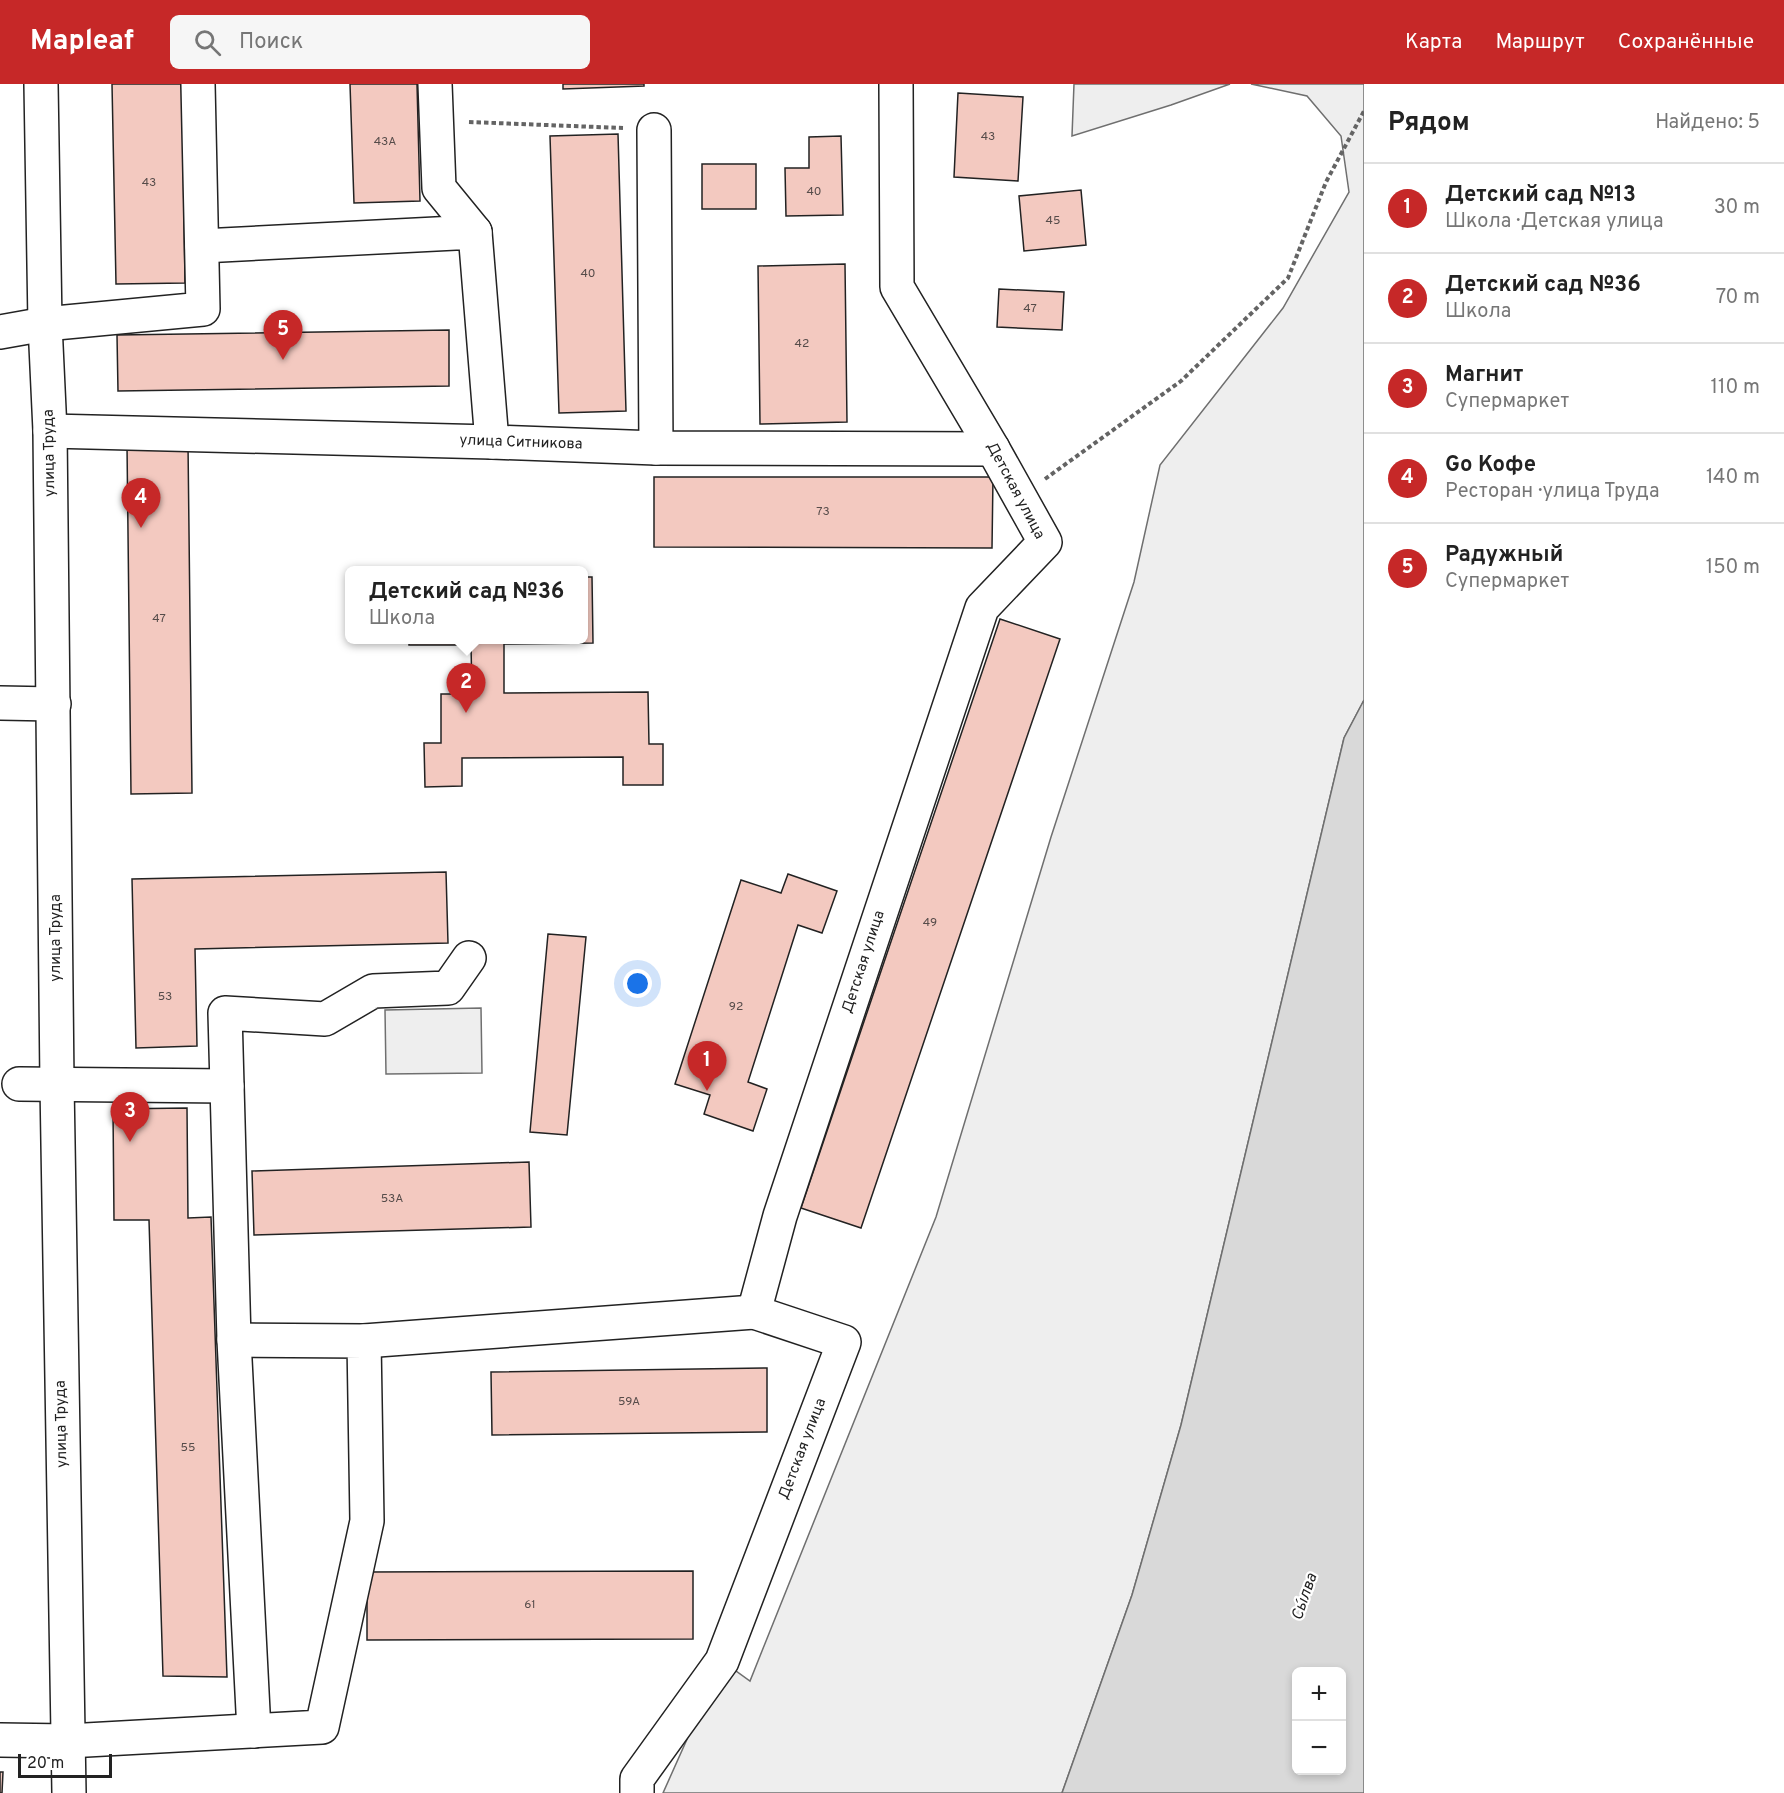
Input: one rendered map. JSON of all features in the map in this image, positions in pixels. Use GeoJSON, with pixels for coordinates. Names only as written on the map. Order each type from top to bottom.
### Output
{"type":"FeatureCollection","features":[{"type":"Feature","properties":{"kind":"street","name":"улица Труда"},"geometry":{"type":"LineString","coordinates":[[41,84],[45,324],[50,431],[57,1084],[69,1793]]}},
{"type":"Feature","properties":{"kind":"street"},"geometry":{"type":"LineString","coordinates":[[0,332],[45,324],[203,309],[198,84]]}},
{"type":"Feature","properties":{"kind":"street"},"geometry":{"type":"LineString","coordinates":[[435,84],[439,188],[476,232],[492,442]]}},
{"type":"Feature","properties":{"kind":"street","name":"Детская улица"},"geometry":{"type":"LineString","coordinates":[[637,1793],[637,1779],[722,1661],[844,1342],[754,1312],[780,1216],[982,608],[1045,542],[897,287],[896,84]]}},
{"type":"Feature","properties":{"kind":"street"},"geometry":{"type":"LineString","coordinates":[[654,130],[656,448]]}},
{"type":"Feature","properties":{"kind":"street"},"geometry":{"type":"LineString","coordinates":[[202,246],[476,232]]}},
{"type":"Feature","properties":{"kind":"street","name":"улица Ситникова"},"geometry":{"type":"LineString","coordinates":[[50,431],[656,448],[993,449]]}},
{"type":"Feature","properties":{"kind":"street"},"geometry":{"type":"LineString","coordinates":[[0,703],[54,704]]}},
{"type":"Feature","properties":{"kind":"street"},"geometry":{"type":"LineString","coordinates":[[254,1731],[234,1340],[225,1013],[326,1019],[373,992],[448,988],[469,958]]}},
{"type":"Feature","properties":{"kind":"street"},"geometry":{"type":"LineString","coordinates":[[19,1084],[227,1086]]}},
{"type":"Feature","properties":{"kind":"street"},"geometry":{"type":"LineString","coordinates":[[234,1340],[364,1341],[754,1312]]}},
{"type":"Feature","properties":{"kind":"street"},"geometry":{"type":"LineString","coordinates":[[0,1740],[68,1741],[322,1727],[367,1521],[364,1341]]}},
{"type":"Feature","properties":{"kind":"path"},"geometry":{"type":"LineString","coordinates":[[1020,497],[1181,381],[1288,278],[1326,182],[1364,111]]}},
{"type":"Feature","properties":{"kind":"path"},"geometry":{"type":"LineString","coordinates":[[436,120],[654,130]]}},
{"type":"Feature","properties":{"kind":"shaded area"},"geometry":{"type":"Polygon","coordinates":[[[1074,84],[1230,84],[1072,136],[1074,84]]]}},
{"type":"Feature","properties":{"kind":"shaded area"},"geometry":{"type":"Polygon","coordinates":[[[1251,84],[1364,84],[1364,700],[1344,738],[1181,1425],[1132,1595],[1062,1793],[663,1793],[722,1661],[750,1681],[936,1217],[1051,837],[1134,582],[1160,465],[1283,308],[1349,192],[1341,136],[1307,96],[1251,84]]]}},
{"type":"Feature","properties":{"kind":"shaded area"},"geometry":{"type":"Polygon","coordinates":[[[481,1008],[482,1073],[386,1074],[385,1010],[481,1008]]]}},
{"type":"Feature","properties":{"kind":"water","name":"Сы́лва"},"geometry":{"type":"Polygon","coordinates":[[[1364,700],[1364,1793],[1062,1793],[1132,1595],[1181,1425],[1344,738],[1364,700]]]}},
{"type":"Feature","properties":{"kind":"building"},"geometry":{"type":"Polygon","coordinates":[[[112,84],[182,84],[185,283],[116,284],[112,84]]]}},
{"type":"Feature","properties":{"kind":"building"},"geometry":{"type":"Polygon","coordinates":[[[350,84],[417,84],[420,201],[354,203],[350,84]]]}},
{"type":"Feature","properties":{"kind":"building"},"geometry":{"type":"Polygon","coordinates":[[[563,84],[644,84],[644,86],[563,89],[563,84]]]}},
{"type":"Feature","properties":{"kind":"building"},"geometry":{"type":"Polygon","coordinates":[[[958,93],[1023,97],[1018,181],[954,177],[958,93]]]}},
{"type":"Feature","properties":{"kind":"building"},"geometry":{"type":"Polygon","coordinates":[[[618,134],[626,411],[559,413],[550,136],[618,134]]]}},
{"type":"Feature","properties":{"kind":"building"},"geometry":{"type":"Polygon","coordinates":[[[841,136],[843,215],[786,216],[785,168],[809,168],[809,137],[841,136]]]}},
{"type":"Feature","properties":{"kind":"building"},"geometry":{"type":"Polygon","coordinates":[[[702,164],[756,164],[756,209],[702,209],[702,164]]]}},
{"type":"Feature","properties":{"kind":"building"},"geometry":{"type":"Polygon","coordinates":[[[1081,190],[1086,245],[1024,251],[1019,196],[1081,190]]]}},
{"type":"Feature","properties":{"kind":"building"},"geometry":{"type":"Polygon","coordinates":[[[845,264],[847,422],[760,424],[758,266],[845,264]]]}},
{"type":"Feature","properties":{"kind":"building"},"geometry":{"type":"Polygon","coordinates":[[[999,289],[1064,292],[1062,330],[997,327],[999,289]]]}},
{"type":"Feature","properties":{"kind":"building"},"geometry":{"type":"Polygon","coordinates":[[[449,330],[449,386],[118,391],[117,335],[449,330]]]}},
{"type":"Feature","properties":{"kind":"building"},"geometry":{"type":"Polygon","coordinates":[[[188,444],[192,793],[131,794],[127,445],[188,444]]]}},
{"type":"Feature","properties":{"kind":"building"},"geometry":{"type":"Polygon","coordinates":[[[654,477],[993,477],[992,548],[654,547],[654,477]]]}},
{"type":"Feature","properties":{"kind":"building"},"geometry":{"type":"Polygon","coordinates":[[[588,577],[592,577],[593,643],[588,643],[588,577]]]}},
{"type":"Feature","properties":{"kind":"building"},"geometry":{"type":"Polygon","coordinates":[[[1000,619],[1060,639],[861,1228],[801,1208],[1000,619]]]}},
{"type":"Feature","properties":{"kind":"building"},"geometry":{"type":"Polygon","coordinates":[[[504,644],[504,693],[648,692],[649,744],[663,744],[663,785],[623,785],[623,757],[462,758],[462,786],[425,787],[424,743],[441,743],[441,694],[472,694],[471,645],[409,645],[504,644]]]}},
{"type":"Feature","properties":{"kind":"building"},"geometry":{"type":"Polygon","coordinates":[[[446,872],[448,943],[195,949],[197,1046],[136,1048],[132,879],[446,872]]]}},
{"type":"Feature","properties":{"kind":"building"},"geometry":{"type":"Polygon","coordinates":[[[788,874],[837,891],[822,933],[798,925],[748,1082],[767,1089],[753,1131],[704,1114],[710,1095],[675,1084],[741,880],[781,893],[788,874]]]}},
{"type":"Feature","properties":{"kind":"building"},"geometry":{"type":"Polygon","coordinates":[[[548,934],[586,937],[567,1135],[530,1132],[548,934]]]}},
{"type":"Feature","properties":{"kind":"building"},"geometry":{"type":"Polygon","coordinates":[[[187,1108],[188,1218],[211,1217],[227,1677],[163,1676],[149,1220],[114,1220],[113,1109],[187,1108]]]}},
{"type":"Feature","properties":{"kind":"building"},"geometry":{"type":"Polygon","coordinates":[[[529,1162],[531,1227],[254,1235],[252,1171],[529,1162]]]}},
{"type":"Feature","properties":{"kind":"building"},"geometry":{"type":"Polygon","coordinates":[[[767,1368],[767,1432],[492,1435],[491,1372],[767,1368]]]}},
{"type":"Feature","properties":{"kind":"building"},"geometry":{"type":"Polygon","coordinates":[[[693,1571],[693,1639],[367,1640],[367,1572],[693,1571]]]}},
{"type":"Feature","properties":{"kind":"building"},"geometry":{"type":"Polygon","coordinates":[[[0,1772],[3,1772],[2,1793],[0,1793],[0,1772]]]}},
{"type":"Feature","properties":{"kind":"place","name":"Радужный"},"geometry":{"type":"Point","coordinates":[283,360]}},
{"type":"Feature","properties":{"kind":"place","name":"Go Кофе"},"geometry":{"type":"Point","coordinates":[141,528]}},
{"type":"Feature","properties":{"kind":"place","name":"Детский сад №36"},"geometry":{"type":"Point","coordinates":[466,713]}},
{"type":"Feature","properties":{"kind":"place","name":"Детский сад №13"},"geometry":{"type":"Point","coordinates":[707,1091]}},
{"type":"Feature","properties":{"kind":"place","name":"Магнит"},"geometry":{"type":"Point","coordinates":[130,1142]}}]}
